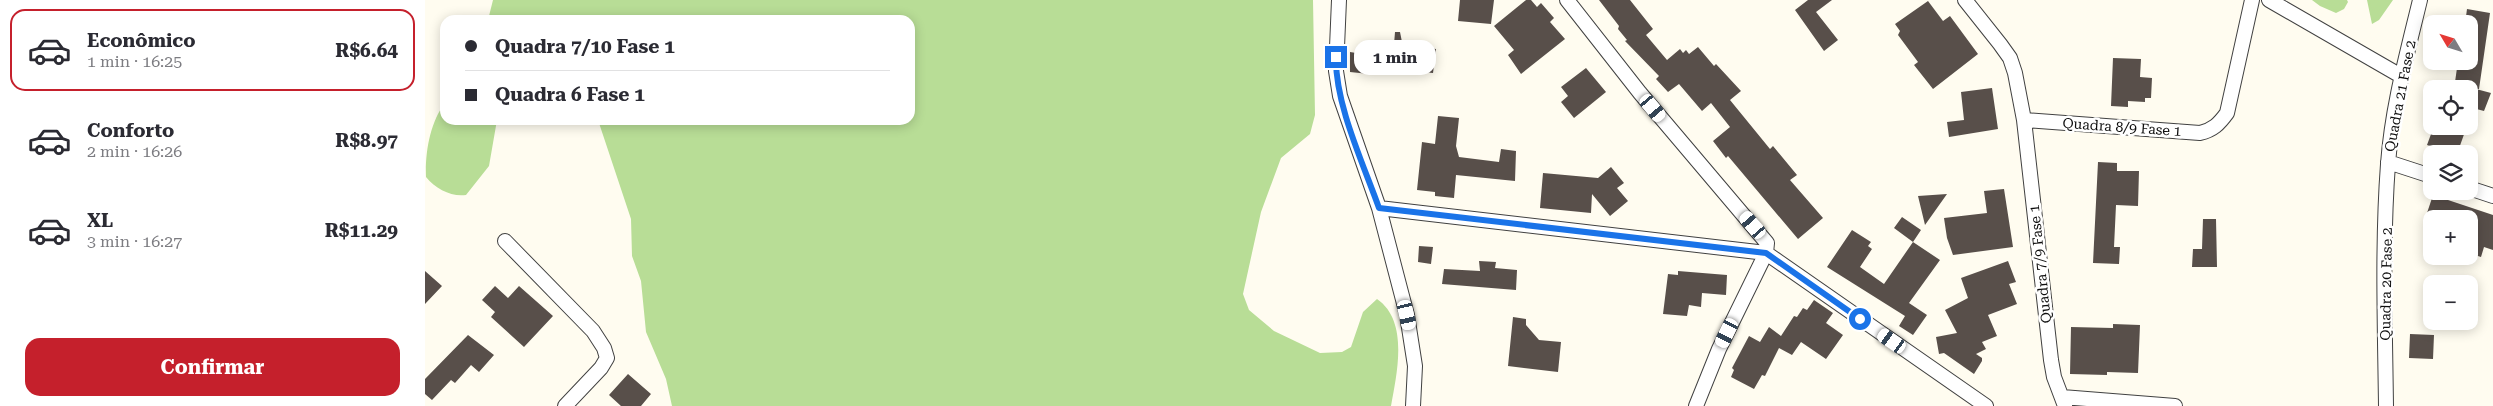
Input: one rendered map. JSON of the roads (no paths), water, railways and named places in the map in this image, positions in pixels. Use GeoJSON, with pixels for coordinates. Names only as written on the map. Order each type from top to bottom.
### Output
{"type":"FeatureCollection","features":[{"type":"Feature","properties":{"kind":"street"},"geometry":{"type":"LineString","coordinates":[[1339,0],[1336,72],[1340,96],[1379,208],[1413,339],[1415,366],[1413,406]]}},
{"type":"Feature","properties":{"kind":"street"},"geometry":{"type":"LineString","coordinates":[[1567,0],[1640,93],[1765,239],[1768,248],[1719,349],[1696,406]]}},
{"type":"Feature","properties":{"kind":"street","name":"Quadra 7/9 Fase 1"},"geometry":{"type":"LineString","coordinates":[[1965,0],[2009,58],[2015,72],[2024,120],[2051,360],[2054,377],[2063,402]]}},
{"type":"Feature","properties":{"kind":"street","name":"Quadra 8/9 Fase 1"},"geometry":{"type":"LineString","coordinates":[[2024,120],[2200,133],[2218,126],[2227,113],[2252,0]]}},
{"type":"Feature","properties":{"kind":"street"},"geometry":{"type":"LineString","coordinates":[[2269,0],[2401,76]]}},
{"type":"Feature","properties":{"kind":"street","name":"Quadra 21 Fase 2"},"geometry":{"type":"LineString","coordinates":[[2388,162],[2401,76],[2420,0]]}},
{"type":"Feature","properties":{"kind":"street"},"geometry":{"type":"LineString","coordinates":[[2388,162],[2423,173]]}},
{"type":"Feature","properties":{"kind":"street","name":"Quadra 20 Fase 2"},"geometry":{"type":"LineString","coordinates":[[2386,406],[2385,314],[2388,162]]}},
{"type":"Feature","properties":{"kind":"street"},"geometry":{"type":"LineString","coordinates":[[2478,191],[2493,196]]}},
{"type":"Feature","properties":{"kind":"street"},"geometry":{"type":"LineString","coordinates":[[1379,208],[1766,253],[1985,406]]}},
{"type":"Feature","properties":{"kind":"street"},"geometry":{"type":"LineString","coordinates":[[505,241],[593,331],[604,348],[607,358],[601,368],[565,406]]}},
{"type":"Feature","properties":{"kind":"street"},"geometry":{"type":"LineString","coordinates":[[2063,402],[2175,406]]}}]}
